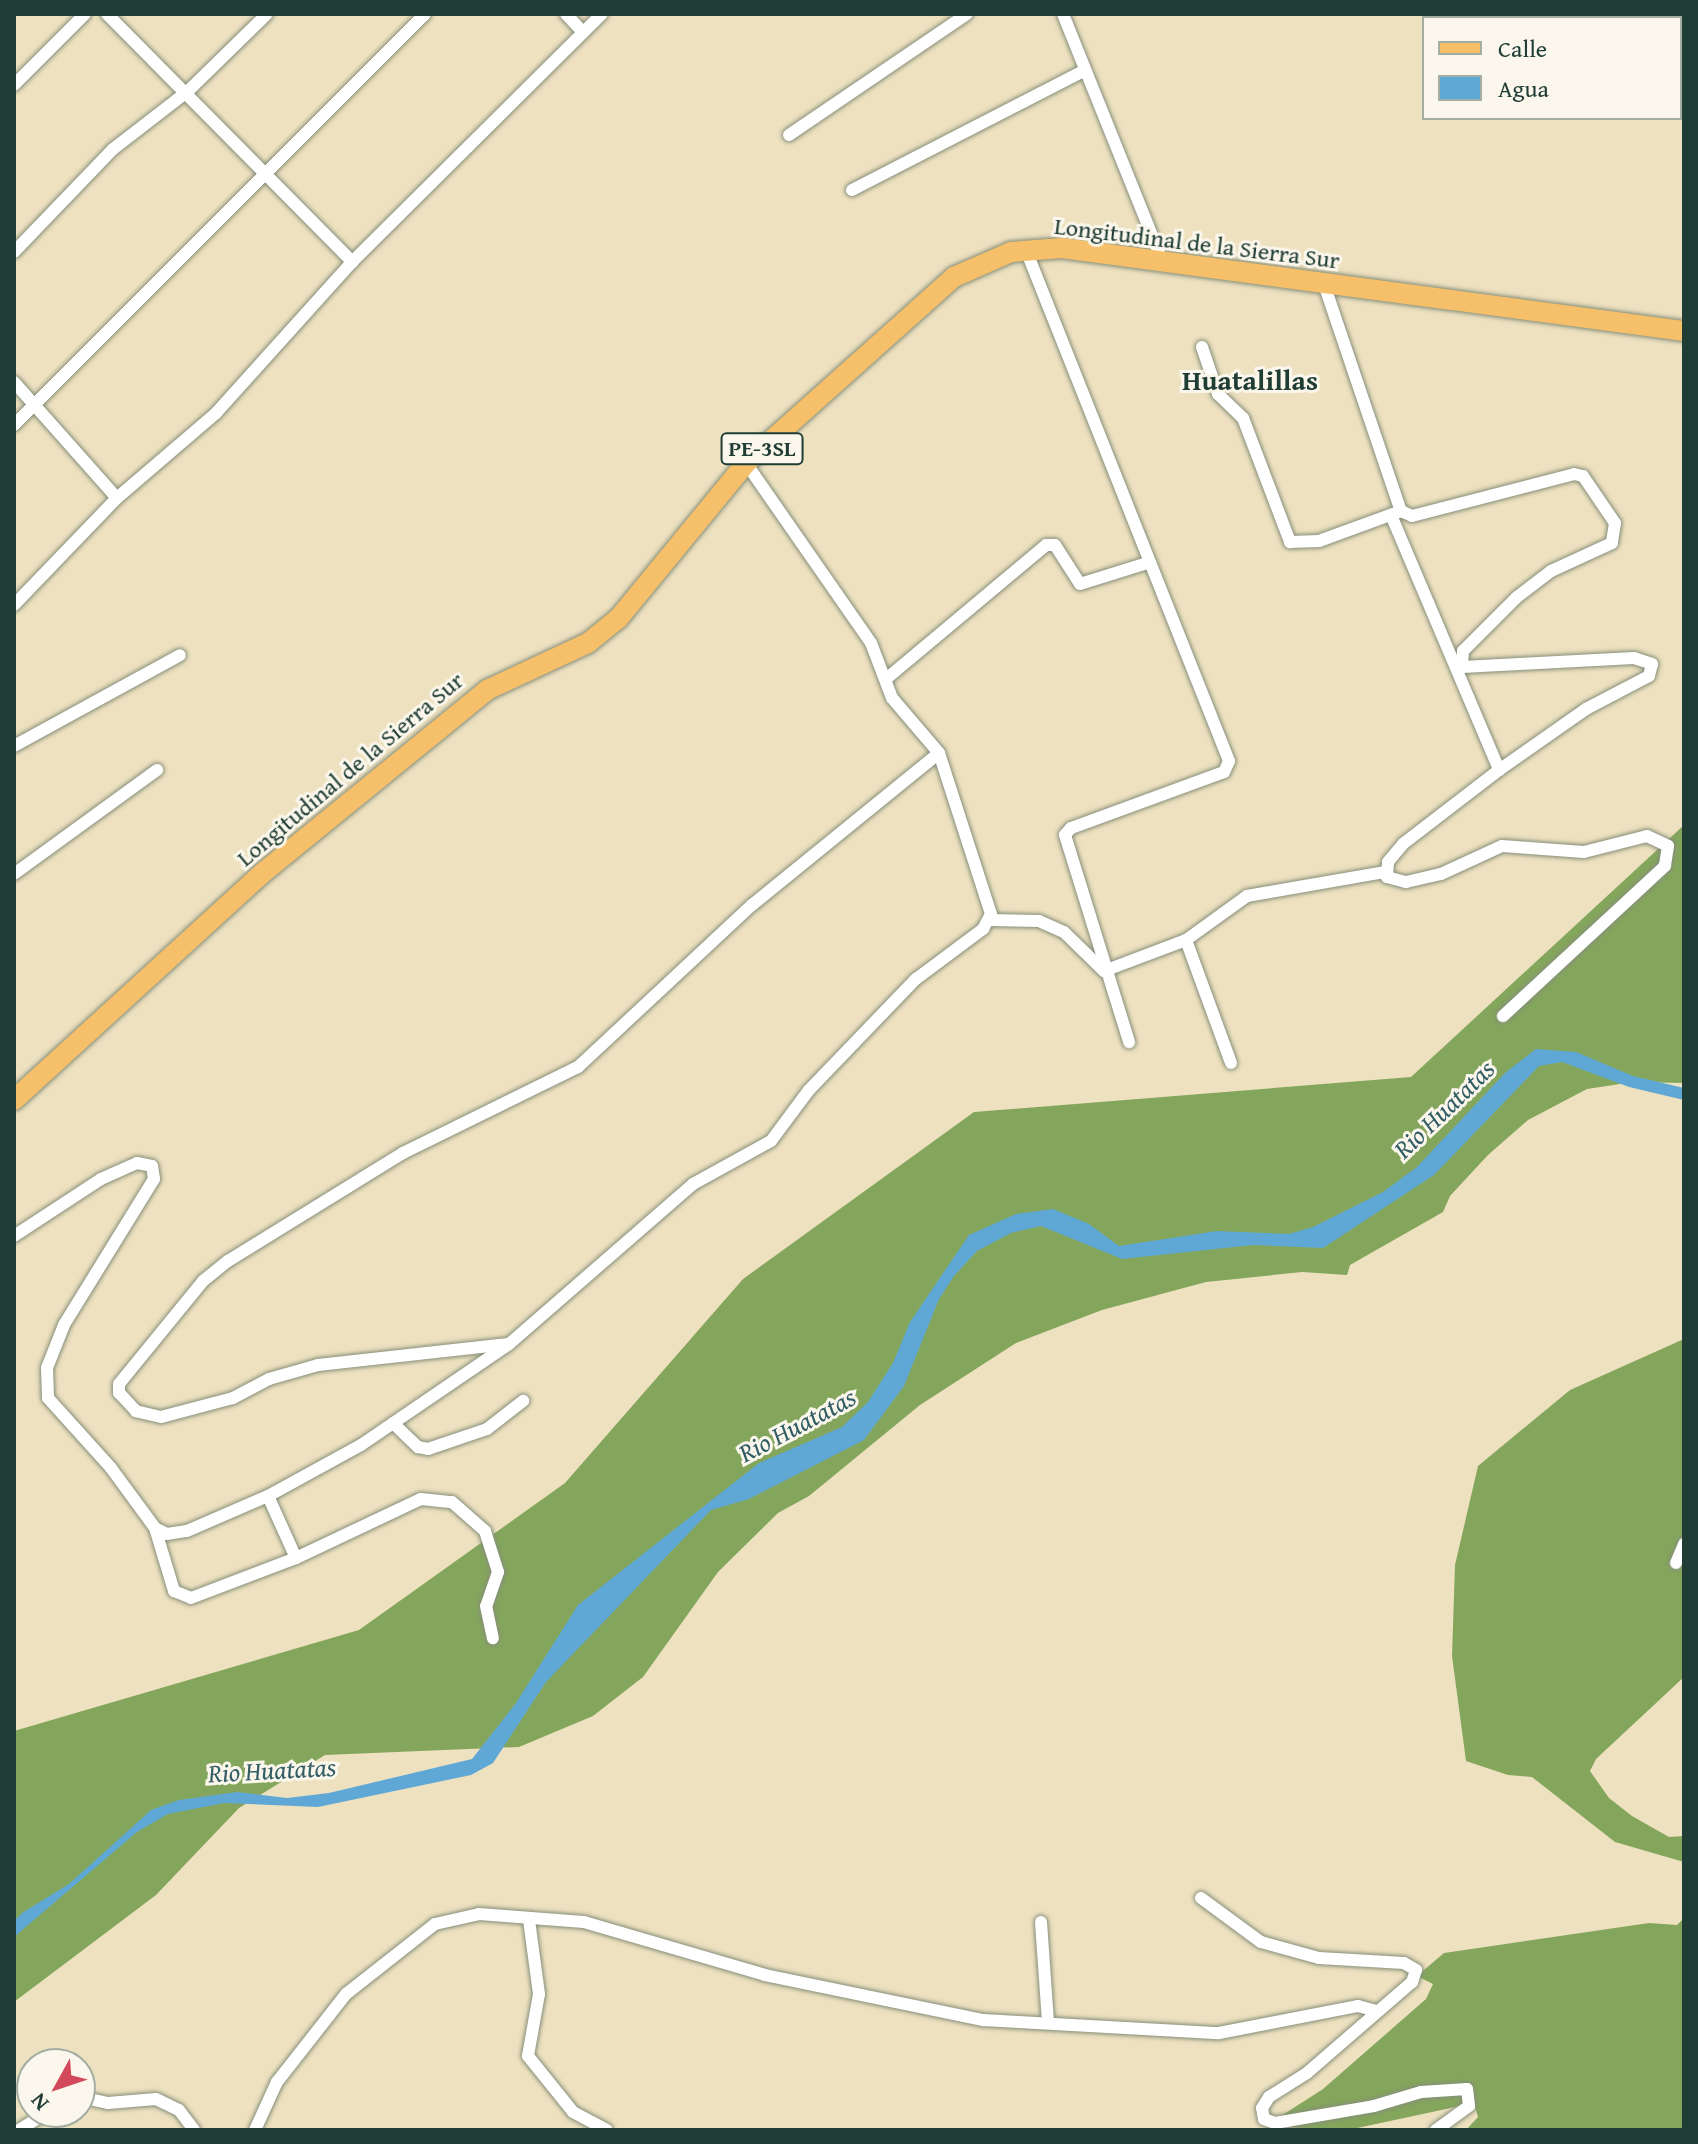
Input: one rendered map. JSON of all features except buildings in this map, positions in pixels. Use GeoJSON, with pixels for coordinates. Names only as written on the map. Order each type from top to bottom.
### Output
{"type":"FeatureCollection","features":[{"type":"Feature","properties":{"kind":"main road","name":"Longitudinal de la Sierra Sur"},"geometry":{"type":"LineString","coordinates":[[14,1100],[264,872],[487,690],[588,643],[618,619],[746,463],[954,277],[1026,250],[1062,248],[1325,287],[1524,307],[1684,331]]}},
{"type":"Feature","properties":{"kind":"street"},"geometry":{"type":"LineString","coordinates":[[14,85],[85,14]]}},
{"type":"Feature","properties":{"kind":"street"},"geometry":{"type":"LineString","coordinates":[[107,14],[188,91],[352,262]]}},
{"type":"Feature","properties":{"kind":"street"},"geometry":{"type":"LineString","coordinates":[[14,252],[113,149],[188,91],[267,14]]}},
{"type":"Feature","properties":{"kind":"street"},"geometry":{"type":"LineString","coordinates":[[14,425],[425,14]]}},
{"type":"Feature","properties":{"kind":"street"},"geometry":{"type":"LineString","coordinates":[[566,14],[583,32]]}},
{"type":"Feature","properties":{"kind":"street"},"geometry":{"type":"LineString","coordinates":[[14,605],[117,498],[216,413],[352,262],[602,14]]}},
{"type":"Feature","properties":{"kind":"street"},"geometry":{"type":"LineString","coordinates":[[789,135],[967,14]]}},
{"type":"Feature","properties":{"kind":"street"},"geometry":{"type":"LineString","coordinates":[[1063,14],[1163,263]]}},
{"type":"Feature","properties":{"kind":"street"},"geometry":{"type":"LineString","coordinates":[[852,190],[1084,71]]}},
{"type":"Feature","properties":{"kind":"street"},"geometry":{"type":"LineString","coordinates":[[1026,250],[1229,767],[1071,828],[1065,835],[1104,971],[1129,1042]]}},
{"type":"Feature","properties":{"kind":"street"},"geometry":{"type":"LineString","coordinates":[[1325,287],[1396,513],[1499,770]]}},
{"type":"Feature","properties":{"kind":"street"},"geometry":{"type":"LineString","coordinates":[[1104,971],[1186,940],[1247,896],[1384,872],[1403,844],[1499,770],[1652,672],[1652,664],[1634,658],[1462,667],[1463,651],[1516,598],[1551,571],[1612,543],[1615,523],[1583,476],[1574,474],[1412,516],[1396,513],[1319,541],[1290,542],[1243,418],[1218,394],[1202,347]]}},
{"type":"Feature","properties":{"kind":"street"},"geometry":{"type":"LineString","coordinates":[[14,382],[117,498]]}},
{"type":"Feature","properties":{"kind":"street"},"geometry":{"type":"LineString","coordinates":[[746,463],[871,643],[892,698],[939,753],[990,920]]}},
{"type":"Feature","properties":{"kind":"street"},"geometry":{"type":"LineString","coordinates":[[886,679],[1046,545],[1055,545],[1080,584],[1150,562]]}},
{"type":"Feature","properties":{"kind":"street"},"geometry":{"type":"LineString","coordinates":[[14,746],[180,655]]}},
{"type":"Feature","properties":{"kind":"street"},"geometry":{"type":"LineString","coordinates":[[509,1344],[318,1365],[269,1379],[233,1398],[161,1417],[136,1411],[119,1393],[119,1384],[203,1281],[228,1261],[403,1153],[578,1067],[752,905],[939,753]]}},
{"type":"Feature","properties":{"kind":"street"},"geometry":{"type":"LineString","coordinates":[[14,874],[157,770]]}},
{"type":"Feature","properties":{"kind":"street"},"geometry":{"type":"LineString","coordinates":[[1384,872],[1394,882],[1425,879],[1502,846],[1584,852],[1647,836],[1668,846],[1665,866],[1503,1016]]}},
{"type":"Feature","properties":{"kind":"street"},"geometry":{"type":"LineString","coordinates":[[155,1528],[167,1534],[187,1531],[268,1496],[393,1423],[509,1344],[693,1184],[771,1141],[809,1090],[916,979],[990,920],[1039,921],[1064,932],[1104,971]]}},
{"type":"Feature","properties":{"kind":"street"},"geometry":{"type":"LineString","coordinates":[[1186,940],[1231,1063]]}},
{"type":"Feature","properties":{"kind":"street"},"geometry":{"type":"LineString","coordinates":[[14,1236],[101,1179],[137,1163],[152,1166],[154,1179],[64,1325],[50,1355],[45,1387],[48,1398],[111,1468],[155,1528],[174,1591],[181,1597],[296,1558],[421,1499],[452,1502],[485,1531],[498,1572],[486,1606],[493,1638]]}},
{"type":"Feature","properties":{"kind":"street"},"geometry":{"type":"LineString","coordinates":[[393,1423],[418,1447],[428,1449],[487,1429],[523,1401]]}},
{"type":"Feature","properties":{"kind":"street"},"geometry":{"type":"LineString","coordinates":[[268,1496],[296,1558]]}},
{"type":"Feature","properties":{"kind":"street"},"geometry":{"type":"LineString","coordinates":[[1676,1563],[1684,1544]]}},
{"type":"Feature","properties":{"kind":"street"},"geometry":{"type":"LineString","coordinates":[[1201,1898],[1261,1942],[1319,1958],[1412,1966],[1417,1975],[1307,2073],[1269,2097],[1262,2108],[1264,2119],[1275,2123],[1432,2090],[1467,2089],[1469,2106],[1436,2130]]}},
{"type":"Feature","properties":{"kind":"street"},"geometry":{"type":"LineString","coordinates":[[255,2130],[277,2082],[346,1994],[373,1969],[435,1924],[455,1917],[491,1913],[529,1920],[584,1922],[765,1975],[983,2020],[1219,2033],[1358,2006],[1377,2011]]}},
{"type":"Feature","properties":{"kind":"street"},"geometry":{"type":"LineString","coordinates":[[529,1920],[539,1994],[527,2049],[530,2061],[552,2080],[573,2112],[607,2130]]}},
{"type":"Feature","properties":{"kind":"street"},"geometry":{"type":"LineString","coordinates":[[1041,1922],[1048,2022]]}},
{"type":"Feature","properties":{"kind":"street"},"geometry":{"type":"LineString","coordinates":[[96,2100],[108,2103],[156,2099],[179,2110],[194,2130]]}},
{"type":"Feature","properties":{"kind":"green space"},"geometry":{"type":"Polygon","coordinates":[[[1684,825],[1684,1083],[1633,1082],[1587,1089],[1528,1120],[1488,1155],[1450,1196],[1443,1212],[1350,1265],[1347,1275],[1302,1272],[1206,1282],[1102,1310],[1016,1343],[920,1405],[809,1496],[778,1513],[718,1572],[643,1677],[593,1716],[519,1747],[325,1755],[239,1808],[156,1895],[14,2002],[14,1731],[359,1630],[565,1483],[743,1279],[974,1112],[1411,1077],[1684,825]]]}},
{"type":"Feature","properties":{"kind":"green space"},"geometry":{"type":"Polygon","coordinates":[[[1684,1339],[1684,1677],[1596,1759],[1590,1771],[1609,1798],[1632,1816],[1669,1837],[1684,1836],[1684,1862],[1615,1842],[1532,1777],[1508,1775],[1466,1761],[1452,1656],[1455,1565],[1478,1466],[1570,1390],[1684,1339]]]}},
{"type":"Feature","properties":{"kind":"green space"},"geometry":{"type":"Polygon","coordinates":[[[1684,1918],[1684,2130],[1466,2130],[1478,2117],[1474,2103],[1348,2130],[1281,2127],[1281,2116],[1323,2089],[1426,1999],[1433,1984],[1417,1976],[1444,1953],[1649,1923],[1677,1925],[1684,1918]]]}},
{"type":"Feature","properties":{"kind":"water"},"geometry":{"type":"Polygon","coordinates":[[[1536,1049],[1576,1052],[1633,1076],[1684,1088],[1684,1100],[1629,1087],[1562,1062],[1539,1066],[1434,1175],[1323,1248],[1253,1245],[1122,1259],[1041,1226],[1011,1233],[977,1251],[954,1276],[939,1299],[904,1386],[864,1440],[749,1499],[711,1510],[546,1682],[493,1763],[471,1775],[318,1807],[224,1803],[168,1814],[137,1832],[14,1937],[14,1921],[22,1913],[69,1884],[151,1810],[179,1800],[237,1792],[287,1798],[329,1793],[472,1759],[516,1703],[578,1605],[759,1463],[842,1427],[868,1402],[893,1363],[910,1322],[969,1235],[1016,1214],[1053,1209],[1089,1224],[1119,1246],[1217,1231],[1289,1234],[1313,1227],[1383,1192],[1417,1167],[1505,1073],[1536,1049]]]}},
{"type":"Feature","properties":{"kind":"district","name":"Huatalillas"},"geometry":{"type":"Point","coordinates":[1250,380]}},
{"type":"Feature","properties":{"kind":"water label","name":"Rio Huatatas"},"geometry":{"type":"Point","coordinates":[1444,1109]}},
{"type":"Feature","properties":{"kind":"water label","name":"Rio Huatatas"},"geometry":{"type":"Point","coordinates":[797,1425]}},
{"type":"Feature","properties":{"kind":"water label","name":"Rio Huatatas"},"geometry":{"type":"Point","coordinates":[272,1770]}}]}
